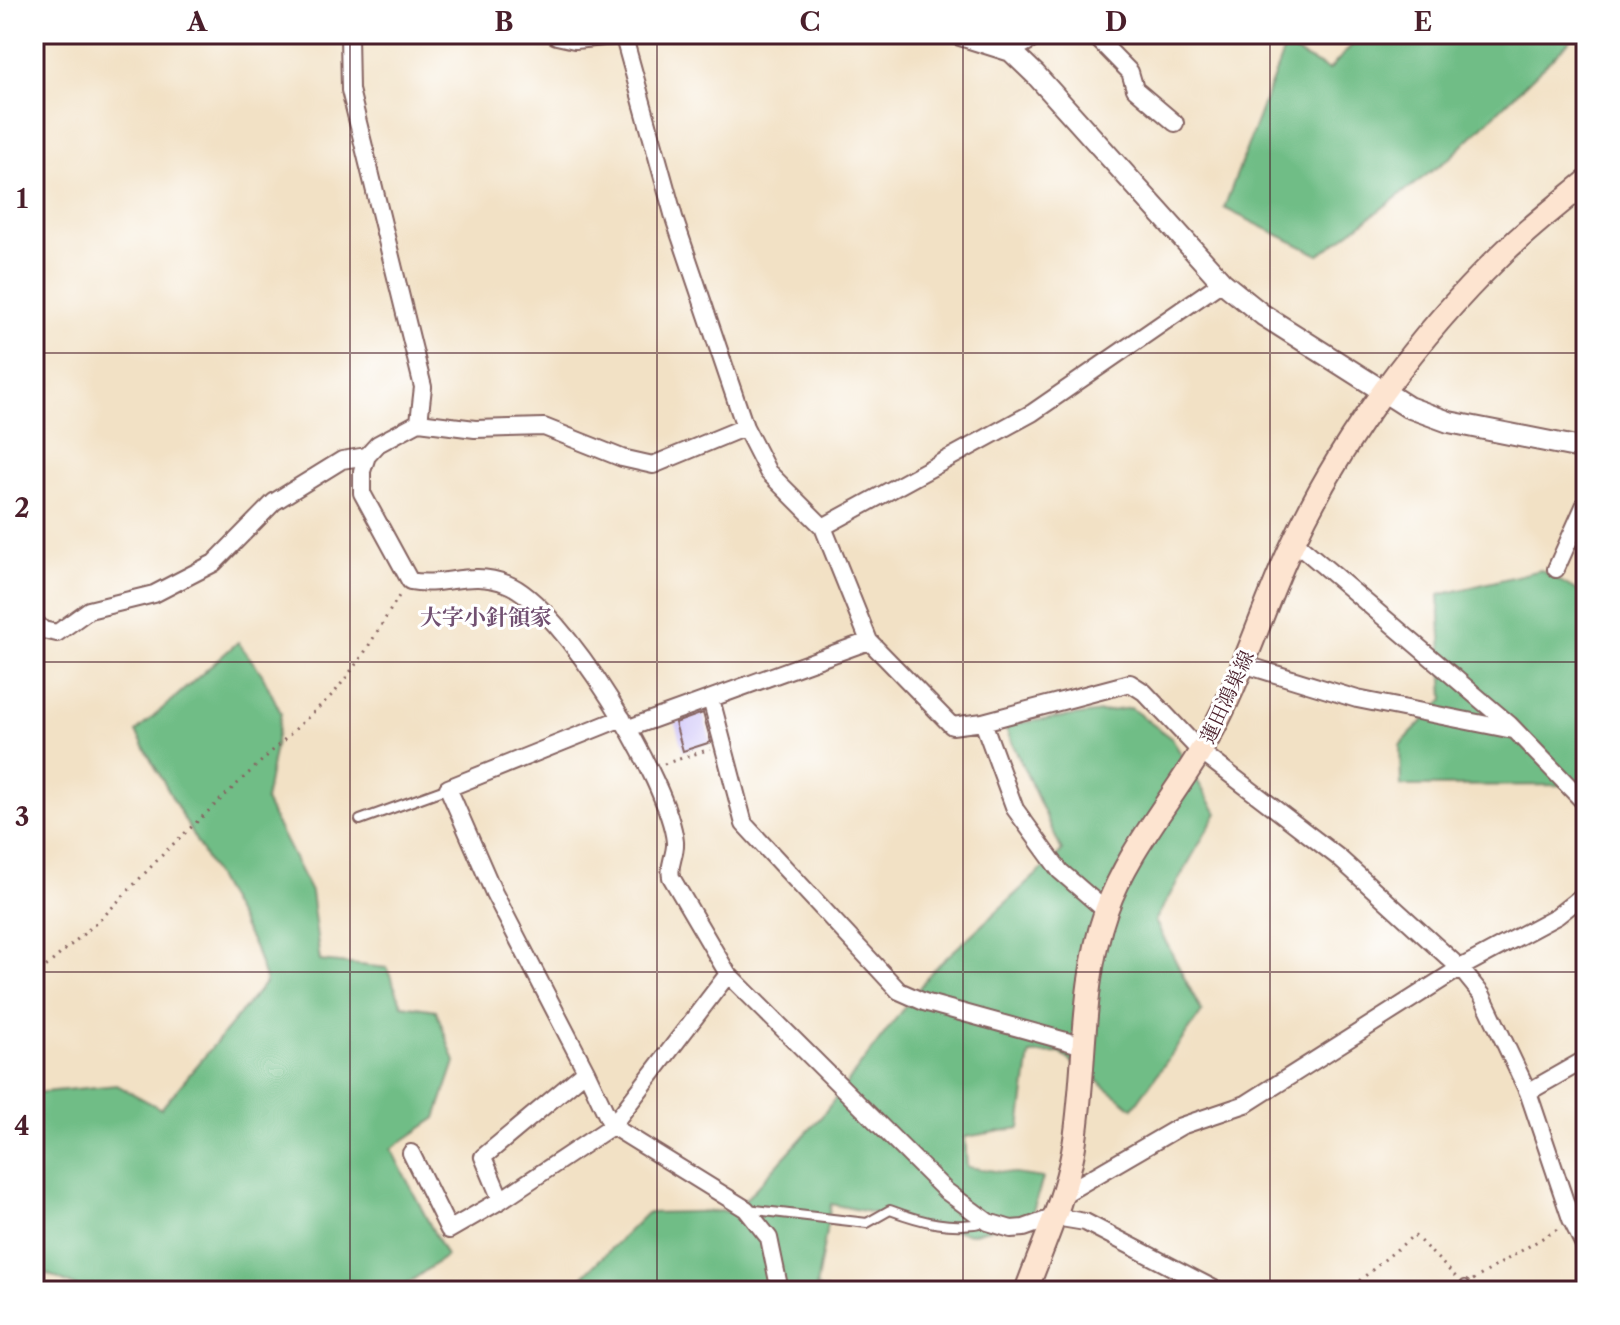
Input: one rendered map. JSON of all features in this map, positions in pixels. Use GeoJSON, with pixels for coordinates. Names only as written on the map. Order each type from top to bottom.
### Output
{"type":"FeatureCollection","features":[{"type":"Feature","properties":{"kind":"main road","name":"蓮田鴻巣線"},"geometry":{"type":"LineString","coordinates":[[1026,1291],[1064,1194],[1073,1150],[1091,977],[1106,911],[1140,845],[1201,752],[1243,664],[1294,541],[1384,392],[1432,328],[1499,256],[1586,182]]}},
{"type":"Feature","properties":{"kind":"street"},"geometry":{"type":"LineString","coordinates":[[349,34],[350,90],[423,387],[419,422]]}},
{"type":"Feature","properties":{"kind":"street"},"geometry":{"type":"LineString","coordinates":[[557,34],[575,38],[613,34]]}},
{"type":"Feature","properties":{"kind":"street"},"geometry":{"type":"LineString","coordinates":[[623,34],[675,221],[745,427],[768,472],[823,527],[869,641],[952,726],[983,722],[1101,688],[1130,683],[1144,692],[1201,752],[1338,857],[1460,968],[1482,995],[1528,1092],[1578,1214],[1586,1249]]}},
{"type":"Feature","properties":{"kind":"street"},"geometry":{"type":"LineString","coordinates":[[960,34],[1011,51],[1222,282],[1263,315],[1384,392],[1427,415],[1586,449]]}},
{"type":"Feature","properties":{"kind":"street"},"geometry":{"type":"LineString","coordinates":[[1011,51],[1043,34]]}},
{"type":"Feature","properties":{"kind":"street"},"geometry":{"type":"LineString","coordinates":[[1093,34],[1130,72],[1135,89],[1175,123]]}},
{"type":"Feature","properties":{"kind":"street"},"geometry":{"type":"LineString","coordinates":[[823,527],[1032,413],[1222,282]]}},
{"type":"Feature","properties":{"kind":"street"},"geometry":{"type":"LineString","coordinates":[[745,427],[653,465],[622,458],[544,427],[475,429],[419,422],[378,444],[367,456],[362,493],[410,581],[420,583],[472,576],[507,584],[527,595],[572,646],[625,723],[649,769],[675,844],[669,866],[671,877],[728,974],[946,1191],[988,1222],[1011,1229],[1024,1228],[1055,1217],[1085,1222],[1218,1291]]}},
{"type":"Feature","properties":{"kind":"street"},"geometry":{"type":"LineString","coordinates":[[34,621],[43,630],[57,633],[89,610],[154,594],[214,563],[274,502],[342,460],[367,456]]}},
{"type":"Feature","properties":{"kind":"street"},"geometry":{"type":"LineString","coordinates":[[1556,569],[1586,502]]}},
{"type":"Feature","properties":{"kind":"street"},"geometry":{"type":"LineString","coordinates":[[1294,541],[1515,731],[1586,804]]}},
{"type":"Feature","properties":{"kind":"street"},"geometry":{"type":"LineString","coordinates":[[780,1291],[769,1238],[746,1209],[612,1126],[494,893],[448,788],[625,723],[711,699],[869,641]]}},
{"type":"Feature","properties":{"kind":"street"},"geometry":{"type":"LineString","coordinates":[[1243,664],[1357,699],[1515,731]]}},
{"type":"Feature","properties":{"kind":"street"},"geometry":{"type":"LineString","coordinates":[[711,699],[744,824],[754,839],[899,991],[924,1002],[1084,1046]]}},
{"type":"Feature","properties":{"kind":"street"},"geometry":{"type":"LineString","coordinates":[[983,722],[1015,809],[1060,871],[1106,911]]}},
{"type":"Feature","properties":{"kind":"street"},"geometry":{"type":"LineString","coordinates":[[1064,1194],[1181,1126],[1246,1104],[1460,968],[1557,916],[1586,893]]}},
{"type":"Feature","properties":{"kind":"street"},"geometry":{"type":"LineString","coordinates":[[411,1153],[449,1230],[501,1200],[612,1126],[728,974]]}},
{"type":"Feature","properties":{"kind":"street"},"geometry":{"type":"LineString","coordinates":[[1528,1092],[1586,1059]]}},
{"type":"Feature","properties":{"kind":"street"},"geometry":{"type":"LineString","coordinates":[[501,1200],[483,1157],[586,1071]]}},
{"type":"Feature","properties":{"kind":"lane"},"geometry":{"type":"LineString","coordinates":[[360,820],[448,788]]}},
{"type":"Feature","properties":{"kind":"lane"},"geometry":{"type":"LineString","coordinates":[[746,1209],[867,1223],[890,1210],[924,1223],[967,1227],[988,1222]]}},
{"type":"Feature","properties":{"kind":"path"},"geometry":{"type":"LineString","coordinates":[[34,977],[103,917],[168,849],[335,692],[410,581]]}},
{"type":"Feature","properties":{"kind":"path"},"geometry":{"type":"LineString","coordinates":[[649,769],[723,745]]}},
{"type":"Feature","properties":{"kind":"path"},"geometry":{"type":"LineString","coordinates":[[1347,1291],[1414,1235],[1467,1288],[1578,1214]]}},
{"type":"Feature","properties":{"kind":"green space"},"geometry":{"type":"Polygon","coordinates":[[[1362,34],[1577,34],[1452,156],[1319,255],[1224,208],[1285,47],[1329,70],[1362,34]]]}},
{"type":"Feature","properties":{"kind":"green space"},"geometry":{"type":"Polygon","coordinates":[[[1541,570],[1586,596],[1586,785],[1401,786],[1400,745],[1444,699],[1439,595],[1541,570]]]}},
{"type":"Feature","properties":{"kind":"green space"},"geometry":{"type":"Polygon","coordinates":[[[238,642],[262,674],[281,713],[265,801],[311,892],[320,961],[387,968],[402,1005],[436,1010],[455,1062],[436,1118],[391,1149],[446,1256],[397,1291],[85,1291],[34,1268],[34,1093],[117,1085],[161,1109],[266,982],[254,946],[136,732],[238,642]]]}},
{"type":"Feature","properties":{"kind":"green space"},"geometry":{"type":"Polygon","coordinates":[[[1131,708],[1172,739],[1217,813],[1155,921],[1202,1012],[1133,1108],[1060,1053],[1030,1054],[1020,1128],[965,1137],[967,1167],[1043,1178],[1031,1217],[971,1234],[831,1204],[816,1287],[828,1291],[568,1291],[647,1213],[735,1211],[821,1117],[932,971],[1062,851],[1004,725],[1131,708]]]}},
{"type":"Feature","properties":{"kind":"building"},"geometry":{"type":"Polygon","coordinates":[[[703,713],[711,742],[683,751],[675,723],[703,713]]]}},
{"type":"Feature","properties":{"kind":"district","name":"大字小針領家"},"geometry":{"type":"Point","coordinates":[486,617]}}]}
